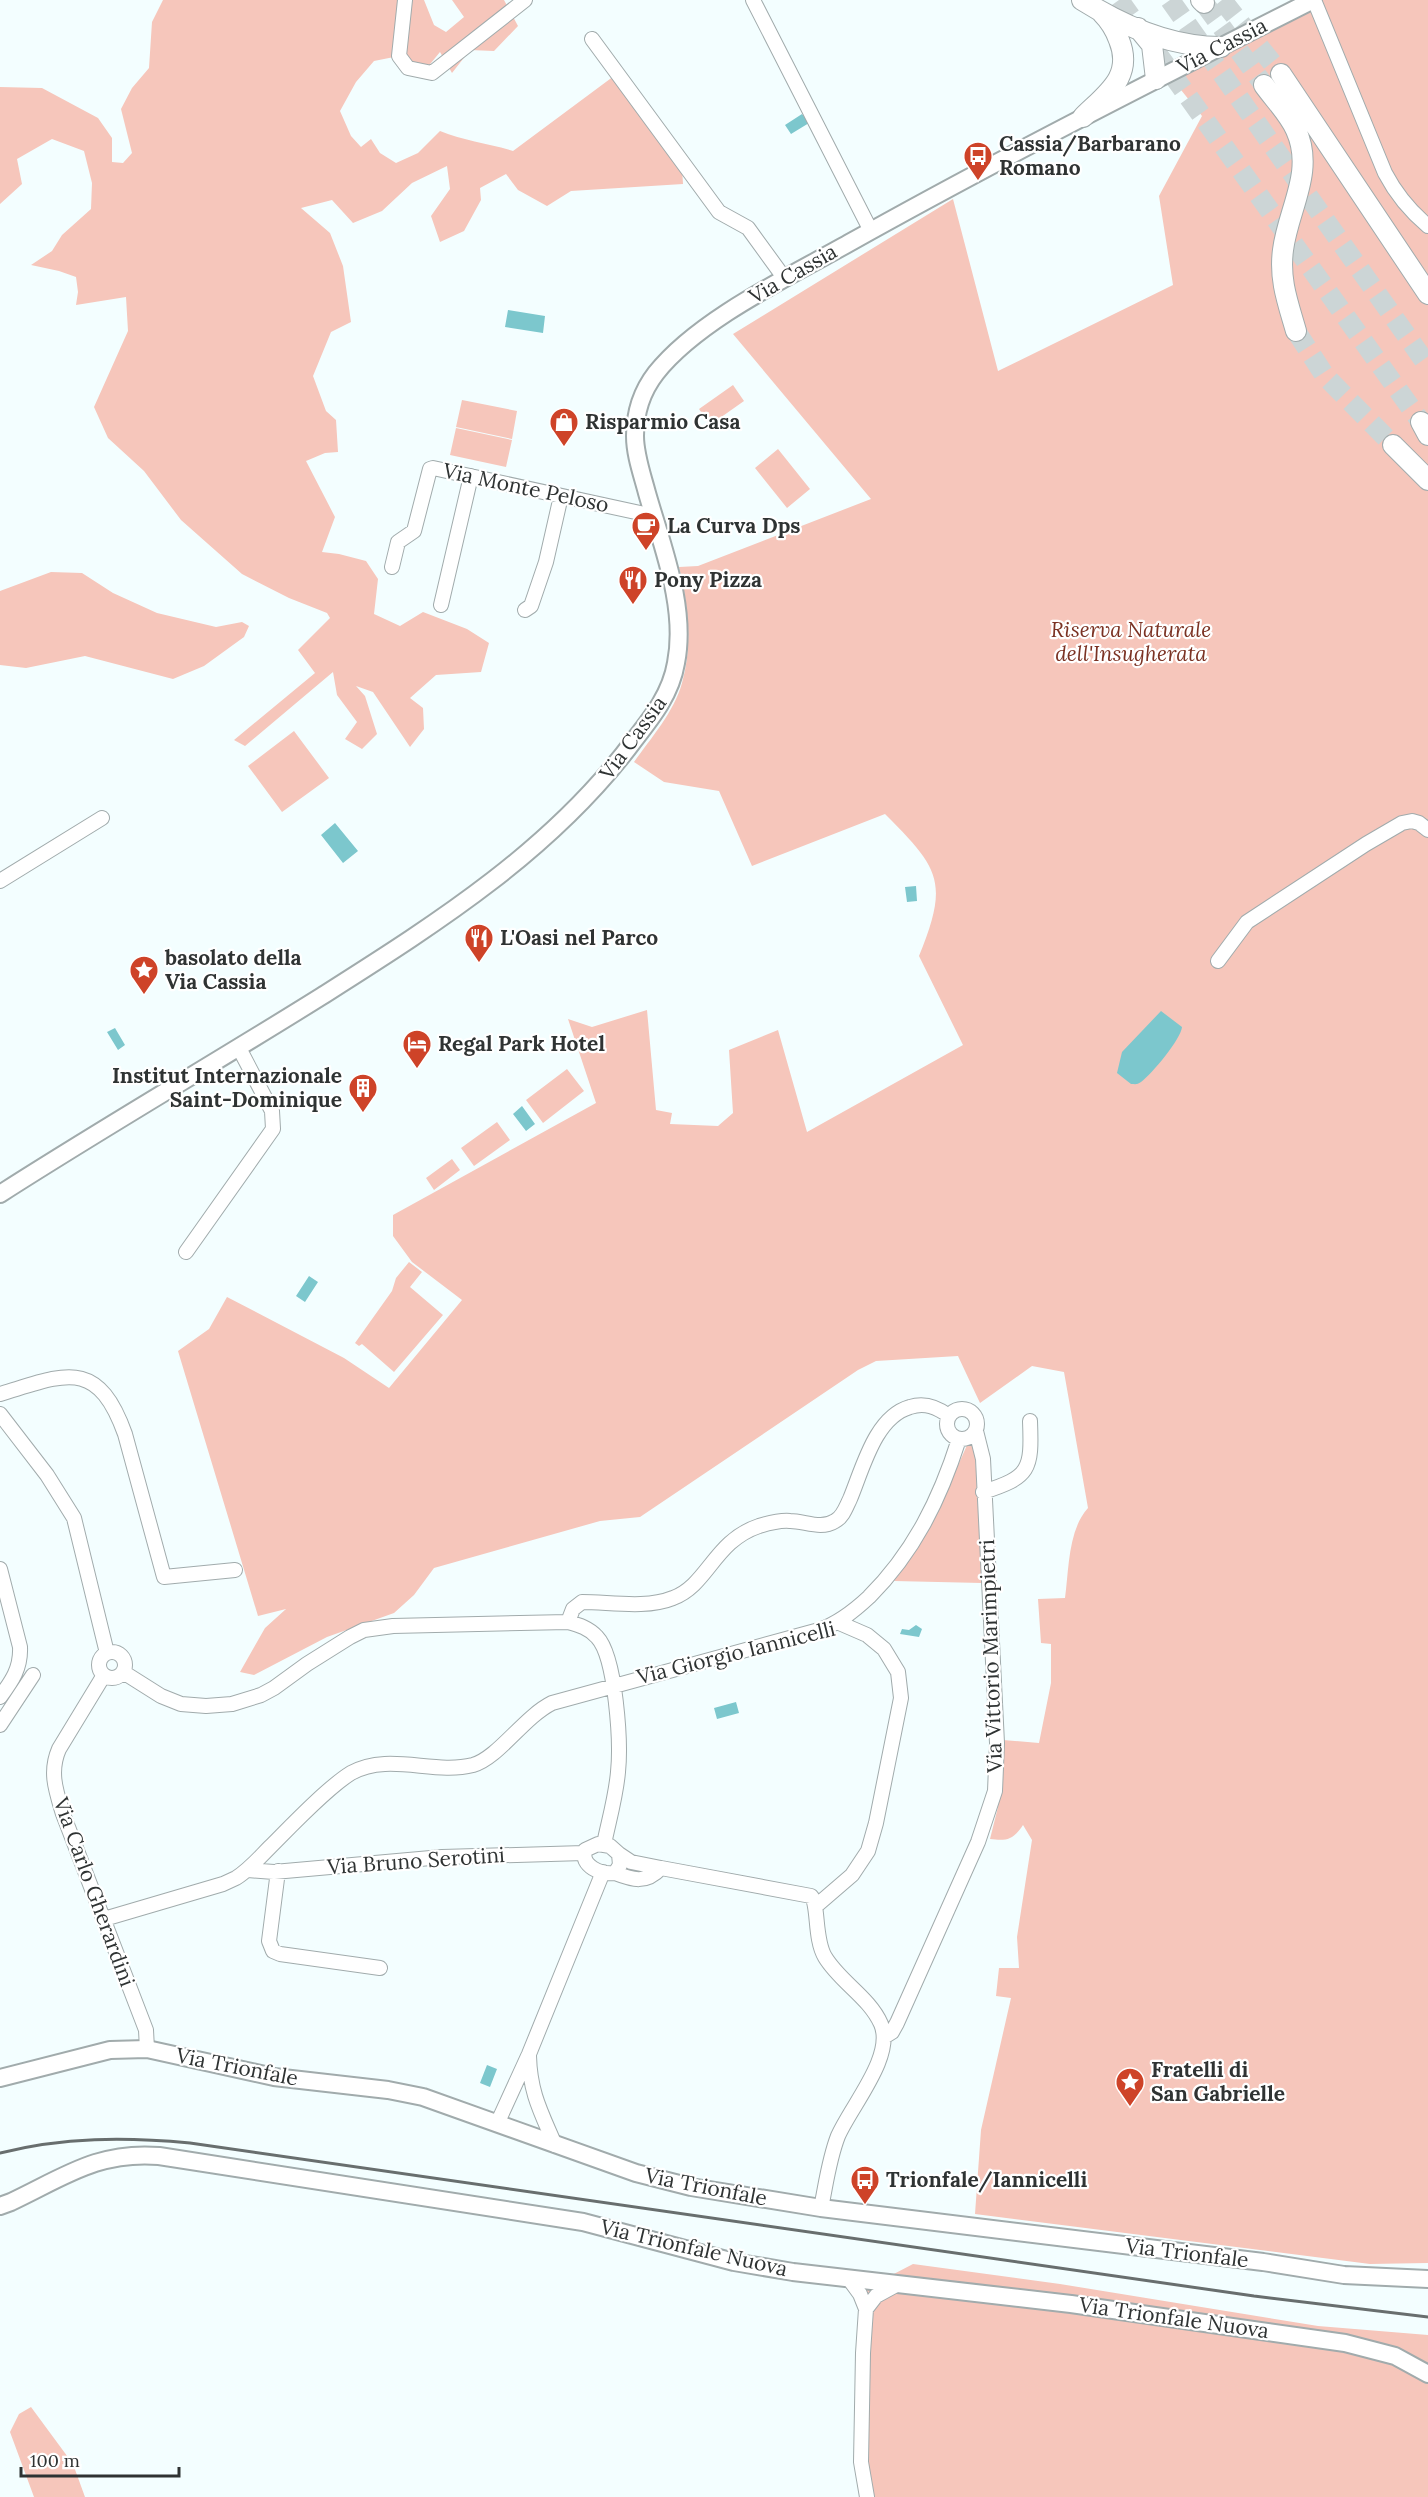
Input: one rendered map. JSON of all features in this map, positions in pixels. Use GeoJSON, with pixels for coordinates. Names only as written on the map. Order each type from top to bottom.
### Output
{"type":"FeatureCollection","features":[{"type":"Feature","properties":{"kind":"highway"},"geometry":{"type":"LineString","coordinates":[[1082,0],[1101,12],[1175,43],[1221,46]]}},
{"type":"Feature","properties":{"kind":"highway"},"geometry":{"type":"LineString","coordinates":[[1083,117],[1113,86],[1120,76],[1125,60],[1114,28],[1101,12]]}},
{"type":"Feature","properties":{"kind":"highway"},"geometry":{"type":"LineString","coordinates":[[1138,28],[1152,45],[1156,79]]}},
{"type":"Feature","properties":{"kind":"highway"},"geometry":{"type":"LineString","coordinates":[[1125,60],[1156,79]]}},
{"type":"Feature","properties":{"kind":"highway"},"geometry":{"type":"LineString","coordinates":[[1281,74],[1428,294]]}},
{"type":"Feature","properties":{"kind":"highway"},"geometry":{"type":"LineString","coordinates":[[1264,85],[1296,130],[1303,164],[1302,179],[1283,249],[1281,282],[1296,331]]}},
{"type":"Feature","properties":{"kind":"highway"},"geometry":{"type":"LineString","coordinates":[[1393,445],[1428,480]]}},
{"type":"Feature","properties":{"kind":"main road","name":"Via Cassia"},"geometry":{"type":"LineString","coordinates":[[0,1194],[392,952],[501,876],[570,816],[630,747],[663,699],[673,677],[678,653],[678,626],[672,582],[635,441],[637,414],[647,387],[661,367],[687,343],[727,313],[871,231],[1083,117],[1313,0]]}},
{"type":"Feature","properties":{"kind":"main road","name":"Via Trionfale"},"geometry":{"type":"LineString","coordinates":[[0,2078],[110,2050],[147,2049],[274,2077],[406,2094],[636,2173],[691,2187],[820,2208],[1263,2262],[1344,2275],[1428,2279]]}},
{"type":"Feature","properties":{"kind":"main road","name":"Via Trionfale Nuova"},"geometry":{"type":"LineString","coordinates":[[0,2206],[99,2161],[128,2155],[159,2156],[583,2222],[734,2262],[849,2279],[1071,2304],[1355,2344],[1395,2356],[1428,2374]]}},
{"type":"Feature","properties":{"kind":"street"},"geometry":{"type":"LineString","coordinates":[[405,0],[399,56],[408,68],[432,73],[525,0]]}},
{"type":"Feature","properties":{"kind":"street"},"geometry":{"type":"LineString","coordinates":[[753,0],[871,231]]}},
{"type":"Feature","properties":{"kind":"street"},"geometry":{"type":"LineString","coordinates":[[1313,0],[1385,173],[1397,194],[1428,226]]}},
{"type":"Feature","properties":{"kind":"street"},"geometry":{"type":"LineString","coordinates":[[592,39],[719,212],[748,228],[785,279]]}},
{"type":"Feature","properties":{"kind":"street","name":"Via Monte Peloso"},"geometry":{"type":"LineString","coordinates":[[392,567],[398,542],[414,531],[430,469],[433,468],[654,516]]}},
{"type":"Feature","properties":{"kind":"street"},"geometry":{"type":"LineString","coordinates":[[441,604],[471,476]]}},
{"type":"Feature","properties":{"kind":"street"},"geometry":{"type":"LineString","coordinates":[[525,610],[531,606],[546,562],[561,496]]}},
{"type":"Feature","properties":{"kind":"street"},"geometry":{"type":"LineString","coordinates":[[0,881],[102,818]]}},
{"type":"Feature","properties":{"kind":"street"},"geometry":{"type":"LineString","coordinates":[[1218,961],[1247,922],[1374,838],[1402,823],[1412,821],[1428,830]]}},
{"type":"Feature","properties":{"kind":"street"},"geometry":{"type":"LineString","coordinates":[[186,1252],[273,1129],[272,1111],[239,1048]]}},
{"type":"Feature","properties":{"kind":"street"},"geometry":{"type":"LineString","coordinates":[[0,1394],[70,1375],[81,1377],[94,1384],[120,1420],[164,1577],[235,1570]]}},
{"type":"Feature","properties":{"kind":"street"},"geometry":{"type":"LineString","coordinates":[[568,1622],[573,1609],[582,1602],[652,1603],[674,1598],[692,1586],[730,1541],[756,1527],[784,1521],[822,1525],[836,1521],[844,1510],[877,1434],[886,1421],[900,1411],[919,1405],[935,1407],[948,1416]]}},
{"type":"Feature","properties":{"kind":"street"},"geometry":{"type":"LineString","coordinates":[[957,1409],[967,1409],[975,1416],[976,1431],[969,1438],[959,1439],[948,1430],[948,1416],[957,1409]]}},
{"type":"Feature","properties":{"kind":"street"},"geometry":{"type":"LineString","coordinates":[[0,1414],[47,1475],[74,1518],[107,1653]]}},
{"type":"Feature","properties":{"kind":"street"},"geometry":{"type":"LineString","coordinates":[[983,1492],[1012,1482],[1026,1470],[1032,1451],[1030,1421]]}},
{"type":"Feature","properties":{"kind":"street","name":"Via Vittorio Marimpietri"},"geometry":{"type":"LineString","coordinates":[[884,2037],[896,2026],[978,1842],[992,1807],[995,1791],[996,1732],[982,1454],[976,1431]]}},
{"type":"Feature","properties":{"kind":"street"},"geometry":{"type":"LineString","coordinates":[[837,1622],[880,1585],[913,1545],[940,1494],[959,1439]]}},
{"type":"Feature","properties":{"kind":"street"},"geometry":{"type":"LineString","coordinates":[[0,1569],[21,1659],[13,1679],[0,1697]]}},
{"type":"Feature","properties":{"kind":"street"},"geometry":{"type":"LineString","coordinates":[[123,1672],[160,1696],[182,1704],[206,1706],[232,1704],[261,1695],[350,1637],[367,1630],[399,1626],[568,1622],[585,1628],[599,1640],[608,1657],[613,1685],[619,1766],[604,1844]]}},
{"type":"Feature","properties":{"kind":"street","name":"Via Giorgio Iannicelli"},"geometry":{"type":"LineString","coordinates":[[104,1919],[227,1883],[248,1870],[338,1783],[357,1770],[382,1764],[453,1766],[473,1764],[487,1757],[544,1707],[613,1685],[819,1630],[837,1622],[867,1635],[884,1649],[898,1672],[901,1698],[890,1761],[869,1847],[852,1875],[816,1906]]}},
{"type":"Feature","properties":{"kind":"street"},"geometry":{"type":"LineString","coordinates":[[116,1652],[122,1656],[125,1664],[123,1672],[115,1678],[104,1676],[99,1663],[102,1657],[107,1653],[116,1652]]}},
{"type":"Feature","properties":{"kind":"street"},"geometry":{"type":"LineString","coordinates":[[0,1725],[33,1675]]}},
{"type":"Feature","properties":{"kind":"street","name":"Via Carlo Gherardini"},"geometry":{"type":"LineString","coordinates":[[104,1676],[59,1749],[53,1772],[63,1814],[146,2030],[147,2049]]}},
{"type":"Feature","properties":{"kind":"street"},"geometry":{"type":"LineString","coordinates":[[661,1868],[652,1877],[636,1880],[609,1873],[588,1864],[584,1853],[590,1846],[604,1844],[631,1862],[807,1894],[813,1898],[816,1906],[817,1936],[824,1955],[879,2020],[884,2037],[880,2060],[847,2118],[836,2143],[820,2208]]}},
{"type":"Feature","properties":{"kind":"street","name":"Via Bruno Serotini"},"geometry":{"type":"LineString","coordinates":[[248,1870],[278,1871],[442,1857],[584,1853]]}},
{"type":"Feature","properties":{"kind":"street"},"geometry":{"type":"LineString","coordinates":[[497,2124],[609,1873],[620,1865],[619,1854]]}},
{"type":"Feature","properties":{"kind":"street"},"geometry":{"type":"LineString","coordinates":[[278,1871],[268,1941],[273,1951],[280,1954],[380,1968]]}},
{"type":"Feature","properties":{"kind":"street"},"geometry":{"type":"LineString","coordinates":[[529,2054],[533,2091],[555,2145]]}},
{"type":"Feature","properties":{"kind":"street"},"geometry":{"type":"LineString","coordinates":[[849,2279],[860,2294],[866,2309],[861,2462],[867,2497]]}},
{"type":"Feature","properties":{"kind":"street"},"geometry":{"type":"LineString","coordinates":[[866,2309],[876,2296],[898,2284]]}},
{"type":"Feature","properties":{"kind":"green space"},"geometry":{"type":"Polygon","coordinates":[[[163,0],[424,0],[434,25],[446,32],[464,17],[452,0],[504,0],[518,26],[494,51],[470,50],[452,73],[440,52],[422,74],[399,56],[374,61],[356,82],[340,111],[351,136],[361,147],[371,139],[380,153],[396,163],[418,153],[440,131],[513,151],[614,76],[682,168],[683,184],[571,191],[547,206],[518,190],[506,174],[480,188],[481,200],[464,231],[440,242],[431,216],[450,189],[447,166],[412,183],[382,211],[353,223],[332,200],[301,208],[330,233],[343,266],[351,322],[331,332],[313,376],[326,411],[336,420],[338,452],[325,453],[306,461],[335,517],[322,552],[366,561],[378,579],[374,614],[400,626],[423,612],[467,629],[489,643],[481,672],[436,675],[410,698],[423,708],[424,729],[410,747],[373,692],[356,686],[365,696],[377,734],[362,749],[345,739],[357,722],[337,695],[333,672],[245,746],[234,740],[315,673],[298,650],[330,618],[327,613],[289,598],[242,574],[181,520],[144,471],[108,438],[94,407],[128,331],[126,297],[76,305],[78,292],[76,277],[31,265],[52,251],[62,235],[91,209],[92,183],[84,151],[52,139],[17,159],[22,184],[0,204],[0,87],[42,88],[98,118],[112,138],[112,162],[123,163],[132,153],[121,109],[132,88],[149,68],[152,22],[163,0]]]}},
{"type":"Feature","properties":{"kind":"green space","name":"Riserva Naturale dell'Insugherata"},"geometry":{"type":"Polygon","coordinates":[[[1321,0],[1428,0],[1428,2263],[1370,2264],[975,2214],[981,2130],[1011,1998],[996,1996],[999,1968],[1019,1968],[1017,1937],[1032,1840],[1023,1825],[1016,1834],[1009,1838],[990,1839],[998,1807],[1003,1740],[1039,1743],[1051,1683],[1051,1644],[1041,1643],[1038,1599],[1065,1598],[1073,1538],[1081,1517],[1088,1508],[1064,1372],[1032,1366],[980,1403],[958,1356],[876,1361],[858,1370],[640,1517],[600,1521],[434,1568],[414,1595],[394,1613],[327,1637],[254,1675],[240,1672],[265,1628],[286,1609],[258,1616],[178,1351],[209,1329],[227,1297],[344,1358],[389,1388],[462,1300],[412,1262],[393,1236],[393,1215],[596,1103],[568,1019],[592,1027],[647,1010],[656,1110],[672,1113],[670,1124],[718,1126],[733,1113],[729,1050],[778,1030],[807,1132],[963,1045],[919,956],[934,910],[936,893],[934,878],[918,849],[885,814],[752,866],[719,791],[664,782],[634,762],[674,704],[682,683],[687,654],[688,625],[679,567],[698,566],[871,499],[733,334],[953,199],[998,371],[1173,285],[1159,196],[1202,116],[1173,80],[1321,0]]]}},
{"type":"Feature","properties":{"kind":"green space"},"geometry":{"type":"Polygon","coordinates":[[[733,385],[744,401],[710,425],[699,409],[733,385]]]}},
{"type":"Feature","properties":{"kind":"green space"},"geometry":{"type":"Polygon","coordinates":[[[462,400],[517,411],[512,439],[456,427],[462,400]]]}},
{"type":"Feature","properties":{"kind":"green space"},"geometry":{"type":"Polygon","coordinates":[[[456,428],[512,440],[506,467],[450,455],[456,428]]]}},
{"type":"Feature","properties":{"kind":"green space"},"geometry":{"type":"Polygon","coordinates":[[[778,449],[810,489],[787,508],[755,468],[778,449]]]}},
{"type":"Feature","properties":{"kind":"green space"},"geometry":{"type":"Polygon","coordinates":[[[51,572],[82,573],[113,593],[157,613],[216,627],[242,622],[249,626],[244,637],[204,666],[173,679],[85,656],[26,668],[0,665],[0,591],[51,572]]]}},
{"type":"Feature","properties":{"kind":"green space"},"geometry":{"type":"Polygon","coordinates":[[[294,731],[329,778],[282,812],[248,766],[294,731]]]}},
{"type":"Feature","properties":{"kind":"green space"},"geometry":{"type":"Polygon","coordinates":[[[567,1069],[584,1091],[543,1123],[526,1100],[567,1069]]]}},
{"type":"Feature","properties":{"kind":"green space"},"geometry":{"type":"Polygon","coordinates":[[[497,1122],[510,1140],[474,1166],[461,1148],[497,1122]]]}},
{"type":"Feature","properties":{"kind":"green space"},"geometry":{"type":"Polygon","coordinates":[[[452,1159],[460,1170],[434,1190],[426,1178],[452,1159]]]}},
{"type":"Feature","properties":{"kind":"green space"},"geometry":{"type":"Polygon","coordinates":[[[409,1262],[422,1272],[410,1287],[443,1315],[394,1372],[362,1344],[359,1346],[355,1343],[392,1291],[396,1278],[409,1262]]]}},
{"type":"Feature","properties":{"kind":"green space"},"geometry":{"type":"Polygon","coordinates":[[[968,1443],[972,1443],[975,1451],[982,1583],[894,1581],[926,1532],[968,1443]]]}},
{"type":"Feature","properties":{"kind":"green space"},"geometry":{"type":"Polygon","coordinates":[[[913,2264],[1060,2284],[1318,2326],[1428,2335],[1428,2497],[871,2497],[867,2480],[867,2288],[913,2264]]]}},
{"type":"Feature","properties":{"kind":"green space"},"geometry":{"type":"Polygon","coordinates":[[[31,2407],[73,2464],[85,2497],[34,2497],[10,2432],[19,2414],[31,2407]]]}},
{"type":"Feature","properties":{"kind":"water"},"geometry":{"type":"Polygon","coordinates":[[[802,114],[809,123],[791,134],[785,125],[802,114]]]}},
{"type":"Feature","properties":{"kind":"water"},"geometry":{"type":"Polygon","coordinates":[[[508,310],[545,316],[543,333],[505,327],[508,310]]]}},
{"type":"Feature","properties":{"kind":"water"},"geometry":{"type":"Polygon","coordinates":[[[335,823],[358,851],[343,863],[321,835],[335,823]]]}},
{"type":"Feature","properties":{"kind":"water"},"geometry":{"type":"Polygon","coordinates":[[[916,886],[917,901],[907,902],[905,887],[916,886]]]}},
{"type":"Feature","properties":{"kind":"water"},"geometry":{"type":"Polygon","coordinates":[[[1161,1011],[1182,1027],[1180,1032],[1171,1048],[1152,1072],[1140,1083],[1131,1084],[1117,1073],[1122,1052],[1161,1011]]]}},
{"type":"Feature","properties":{"kind":"water"},"geometry":{"type":"Polygon","coordinates":[[[115,1028],[125,1045],[118,1050],[107,1032],[115,1028]]]}},
{"type":"Feature","properties":{"kind":"water"},"geometry":{"type":"Polygon","coordinates":[[[522,1106],[535,1124],[526,1131],[513,1114],[522,1106]]]}},
{"type":"Feature","properties":{"kind":"water"},"geometry":{"type":"Polygon","coordinates":[[[309,1276],[318,1282],[305,1302],[296,1296],[309,1276]]]}},
{"type":"Feature","properties":{"kind":"water"},"geometry":{"type":"Polygon","coordinates":[[[916,1625],[922,1629],[919,1637],[900,1634],[902,1629],[909,1630],[916,1625]]]}},
{"type":"Feature","properties":{"kind":"water"},"geometry":{"type":"Polygon","coordinates":[[[736,1702],[739,1713],[717,1719],[714,1708],[736,1702]]]}},
{"type":"Feature","properties":{"kind":"water"},"geometry":{"type":"Polygon","coordinates":[[[487,2065],[497,2069],[490,2087],[480,2083],[487,2065]]]}},
{"type":"Feature","properties":{"kind":"tunnel"},"geometry":{"type":"LineString","coordinates":[[1119,0],[1421,422]]}},
{"type":"Feature","properties":{"kind":"tunnel"},"geometry":{"type":"LineString","coordinates":[[1170,0],[1428,366]]}},
{"type":"Feature","properties":{"kind":"tunnel"},"geometry":{"type":"LineString","coordinates":[[1222,0],[1281,74]]}},
{"type":"Feature","properties":{"kind":"tunnel"},"geometry":{"type":"LineString","coordinates":[[1204,3],[1264,85]]}},
{"type":"Feature","properties":{"kind":"tunnel"},"geometry":{"type":"LineString","coordinates":[[1296,331],[1325,376],[1393,445]]}},
{"type":"Feature","properties":{"kind":"railway"},"geometry":{"type":"LineString","coordinates":[[0,2153],[71,2141],[118,2139],[190,2143],[1254,2296],[1428,2317]]}},
{"type":"Feature","properties":{"kind":"place","name":"Cassia/Barbarano Romano"},"geometry":{"type":"Point","coordinates":[978,182]}},
{"type":"Feature","properties":{"kind":"place","name":"Risparmio Casa"},"geometry":{"type":"Point","coordinates":[564,448]}},
{"type":"Feature","properties":{"kind":"place","name":"La Curva Dps"},"geometry":{"type":"Point","coordinates":[646,552]}},
{"type":"Feature","properties":{"kind":"place","name":"Pony Pizza"},"geometry":{"type":"Point","coordinates":[633,606]}},
{"type":"Feature","properties":{"kind":"place","name":"L'Oasi nel Parco"},"geometry":{"type":"Point","coordinates":[479,964]}},
{"type":"Feature","properties":{"kind":"place","name":"basolato della Via Cassia"},"geometry":{"type":"Point","coordinates":[144,996]}},
{"type":"Feature","properties":{"kind":"place","name":"Regal Park Hotel"},"geometry":{"type":"Point","coordinates":[417,1070]}},
{"type":"Feature","properties":{"kind":"place","name":"Institut Internazionale Saint-Dominique"},"geometry":{"type":"Point","coordinates":[363,1114]}},
{"type":"Feature","properties":{"kind":"place","name":"Fratelli di San Gabrielle"},"geometry":{"type":"Point","coordinates":[1130,2108]}},
{"type":"Feature","properties":{"kind":"place","name":"Trionfale/Iannicelli"},"geometry":{"type":"Point","coordinates":[865,2206]}}]}
